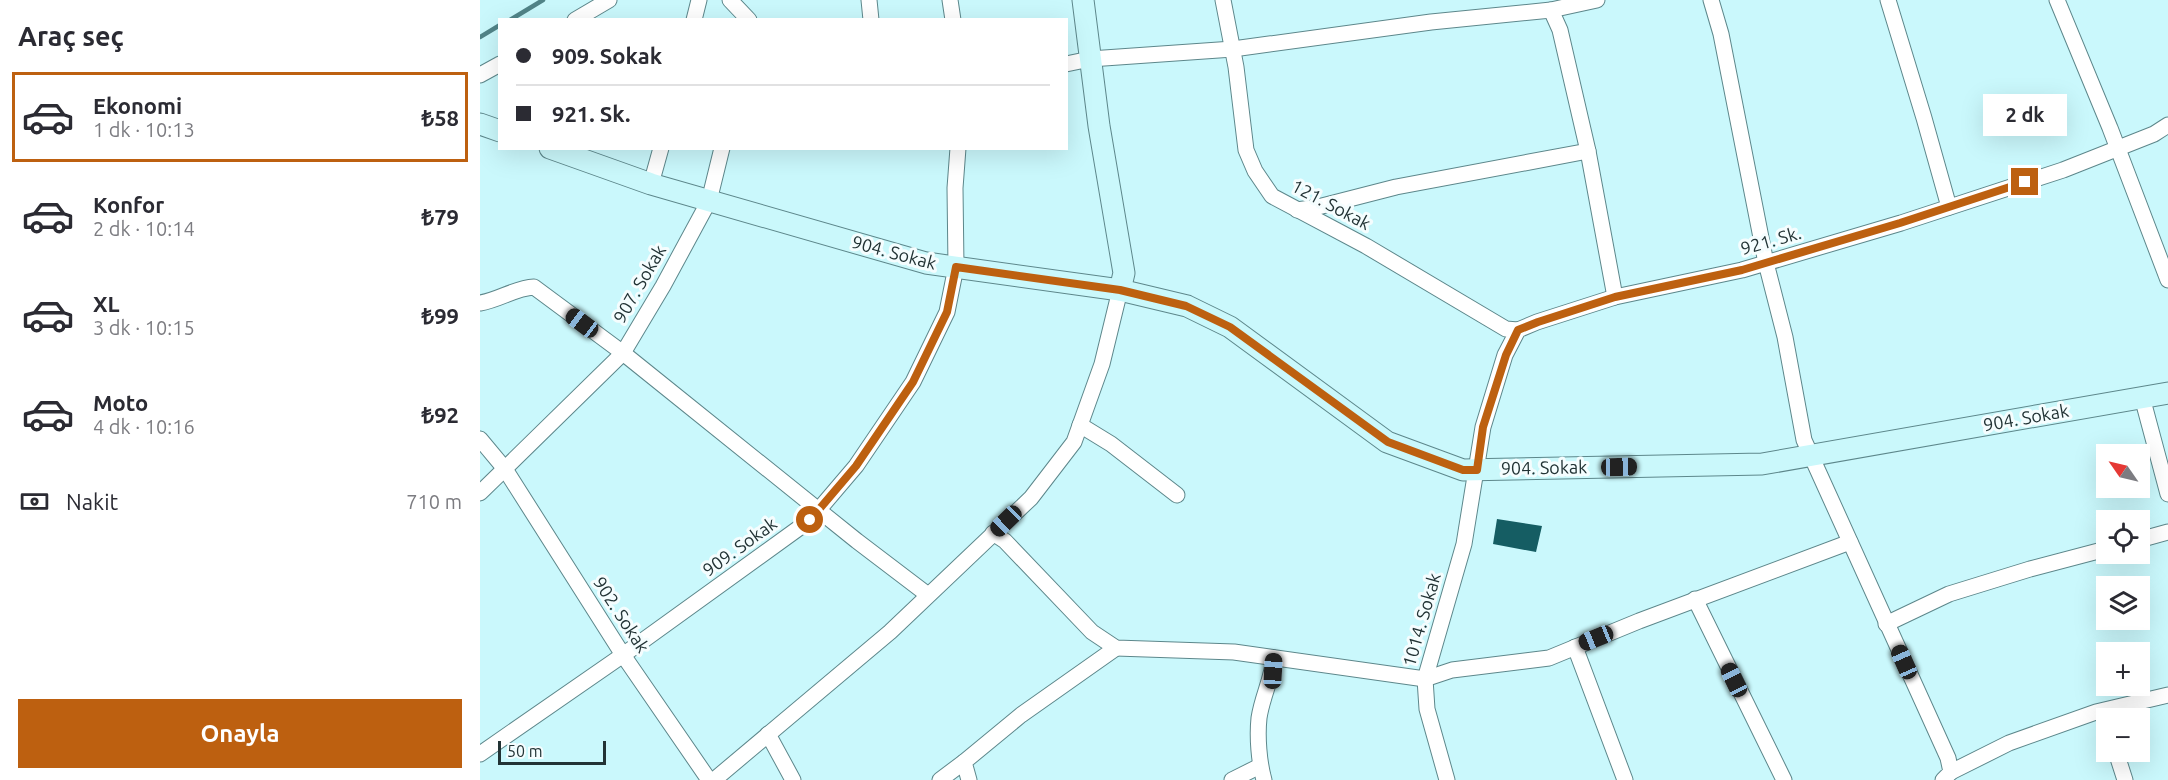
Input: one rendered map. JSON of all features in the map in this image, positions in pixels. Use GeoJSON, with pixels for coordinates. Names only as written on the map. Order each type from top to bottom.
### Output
{"type":"FeatureCollection","features":[{"type":"Feature","properties":{"kind":"street"},"geometry":{"type":"LineString","coordinates":[[578,18],[609,0]]}},
{"type":"Feature","properties":{"kind":"street"},"geometry":{"type":"LineString","coordinates":[[694,18],[699,0]]}},
{"type":"Feature","properties":{"kind":"street"},"geometry":{"type":"LineString","coordinates":[[730,0],[747,18]]}},
{"type":"Feature","properties":{"kind":"street"},"geometry":{"type":"LineString","coordinates":[[869,0],[871,18]]}},
{"type":"Feature","properties":{"kind":"street"},"geometry":{"type":"LineString","coordinates":[[950,0],[953,18]]}},
{"type":"Feature","properties":{"kind":"street"},"geometry":{"type":"LineString","coordinates":[[714,780],[890,632],[1031,498],[1074,442],[1102,364],[1124,273],[1099,126],[1083,0]]}},
{"type":"Feature","properties":{"kind":"street","name":"121. Sokak"},"geometry":{"type":"LineString","coordinates":[[1223,0],[1233,49],[1246,150],[1255,171],[1272,196],[1366,246],[1506,329],[1518,330]]}},
{"type":"Feature","properties":{"kind":"street"},"geometry":{"type":"LineString","coordinates":[[1068,64],[1090,59],[1233,49],[1431,22],[1551,10],[1598,0]]}},
{"type":"Feature","properties":{"kind":"street"},"geometry":{"type":"LineString","coordinates":[[1711,0],[1720,34],[1766,263],[1785,337],[1804,441],[1948,758],[1947,776]]}},
{"type":"Feature","properties":{"kind":"street"},"geometry":{"type":"LineString","coordinates":[[1888,0],[1949,207]]}},
{"type":"Feature","properties":{"kind":"street"},"geometry":{"type":"LineString","coordinates":[[2057,0],[2165,262],[2168,280]]}},
{"type":"Feature","properties":{"kind":"street"},"geometry":{"type":"LineString","coordinates":[[1551,10],[1560,30],[1588,151],[1615,297]]}},
{"type":"Feature","properties":{"kind":"street"},"geometry":{"type":"LineString","coordinates":[[480,75],[498,65]]}},
{"type":"Feature","properties":{"kind":"street"},"geometry":{"type":"LineString","coordinates":[[480,124],[498,130]]}},
{"type":"Feature","properties":{"kind":"street","name":"921. Sk."},"geometry":{"type":"LineString","coordinates":[[1518,330],[1615,297],[1742,270],[1949,207],[2063,170],[2154,134],[2168,126]]}},
{"type":"Feature","properties":{"kind":"street","name":"904. Sokak"},"geometry":{"type":"LineString","coordinates":[[556,150],[651,184],[926,263],[1120,290],[1186,306],[1230,327],[1388,442],[1463,470],[1762,464],[2168,393]]}},
{"type":"Feature","properties":{"kind":"street"},"geometry":{"type":"LineString","coordinates":[[651,184],[660,150]]}},
{"type":"Feature","properties":{"kind":"street","name":"907. Sokak"},"geometry":{"type":"LineString","coordinates":[[480,493],[623,353],[663,286],[709,201],[722,150]]}},
{"type":"Feature","properties":{"kind":"street","name":"909. Sokak"},"geometry":{"type":"LineString","coordinates":[[480,754],[623,655],[810,520],[856,466],[913,382],[947,312],[956,267],[955,188],[958,150]]}},
{"type":"Feature","properties":{"kind":"street"},"geometry":{"type":"LineString","coordinates":[[1297,210],[1318,207],[1396,187],[1588,151]]}},
{"type":"Feature","properties":{"kind":"street"},"geometry":{"type":"LineString","coordinates":[[480,303],[494,301],[523,288],[534,287],[623,353],[928,595]]}},
{"type":"Feature","properties":{"kind":"street"},"geometry":{"type":"LineString","coordinates":[[1477,470],[1483,427],[1506,355],[1518,330]]}},
{"type":"Feature","properties":{"kind":"street"},"geometry":{"type":"LineString","coordinates":[[2142,397],[2168,494]]}},
{"type":"Feature","properties":{"kind":"street"},"geometry":{"type":"LineString","coordinates":[[1080,425],[1111,444],[1177,495]]}},
{"type":"Feature","properties":{"kind":"street","name":"902. Sokak"},"geometry":{"type":"LineString","coordinates":[[480,439],[505,469],[623,655],[709,780]]}},
{"type":"Feature","properties":{"kind":"street","name":"1014. Sokak"},"geometry":{"type":"LineString","coordinates":[[1447,780],[1427,709],[1425,679],[1464,544],[1477,470]]}},
{"type":"Feature","properties":{"kind":"street"},"geometry":{"type":"LineString","coordinates":[[2150,537],[2168,532]]}},
{"type":"Feature","properties":{"kind":"street"},"geometry":{"type":"LineString","coordinates":[[993,533],[1005,541],[1092,632],[1116,648],[1234,652],[1425,679],[1452,670],[1549,658],[1695,599],[1850,542]]}},
{"type":"Feature","properties":{"kind":"street"},"geometry":{"type":"LineString","coordinates":[[1886,624],[1949,594],[2096,552]]}},
{"type":"Feature","properties":{"kind":"street"},"geometry":{"type":"LineString","coordinates":[[1695,599],[1784,780]]}},
{"type":"Feature","properties":{"kind":"street"},"geometry":{"type":"LineString","coordinates":[[1575,647],[1625,780]]}},
{"type":"Feature","properties":{"kind":"street"},"geometry":{"type":"LineString","coordinates":[[940,780],[1021,715],[1116,648]]}},
{"type":"Feature","properties":{"kind":"street"},"geometry":{"type":"LineString","coordinates":[[1232,780],[1262,773],[1259,718],[1273,671],[1274,657]]}},
{"type":"Feature","properties":{"kind":"street"},"geometry":{"type":"LineString","coordinates":[[2130,708],[2168,695]]}},
{"type":"Feature","properties":{"kind":"street"},"geometry":{"type":"LineString","coordinates":[[1947,776],[2009,742],[2096,719]]}},
{"type":"Feature","properties":{"kind":"street"},"geometry":{"type":"LineString","coordinates":[[768,734],[793,780]]}},
{"type":"Feature","properties":{"kind":"street"},"geometry":{"type":"LineString","coordinates":[[964,762],[969,780]]}},
{"type":"Feature","properties":{"kind":"street"},"geometry":{"type":"LineString","coordinates":[[2119,762],[2125,780]]}},
{"type":"Feature","properties":{"kind":"building"},"geometry":{"type":"Polygon","coordinates":[[[1497,519],[1542,526],[1536,552],[1493,544],[1497,519]]]}},
{"type":"Feature","properties":{"kind":"waterway"},"geometry":{"type":"LineString","coordinates":[[513,18],[543,0]]}},
{"type":"Feature","properties":{"kind":"waterway"},"geometry":{"type":"LineString","coordinates":[[480,37],[498,26]]}},
{"type":"Feature","properties":{"kind":"route"},"geometry":{"type":"LineString","coordinates":[[810,520],[856,466],[913,382],[947,312],[956,267],[1120,290],[1186,306],[1230,327],[1388,442],[1463,470],[1477,470],[1483,427],[1506,355],[1518,330],[1615,297],[1742,270],[1900,223],[2025,182]]}}]}
